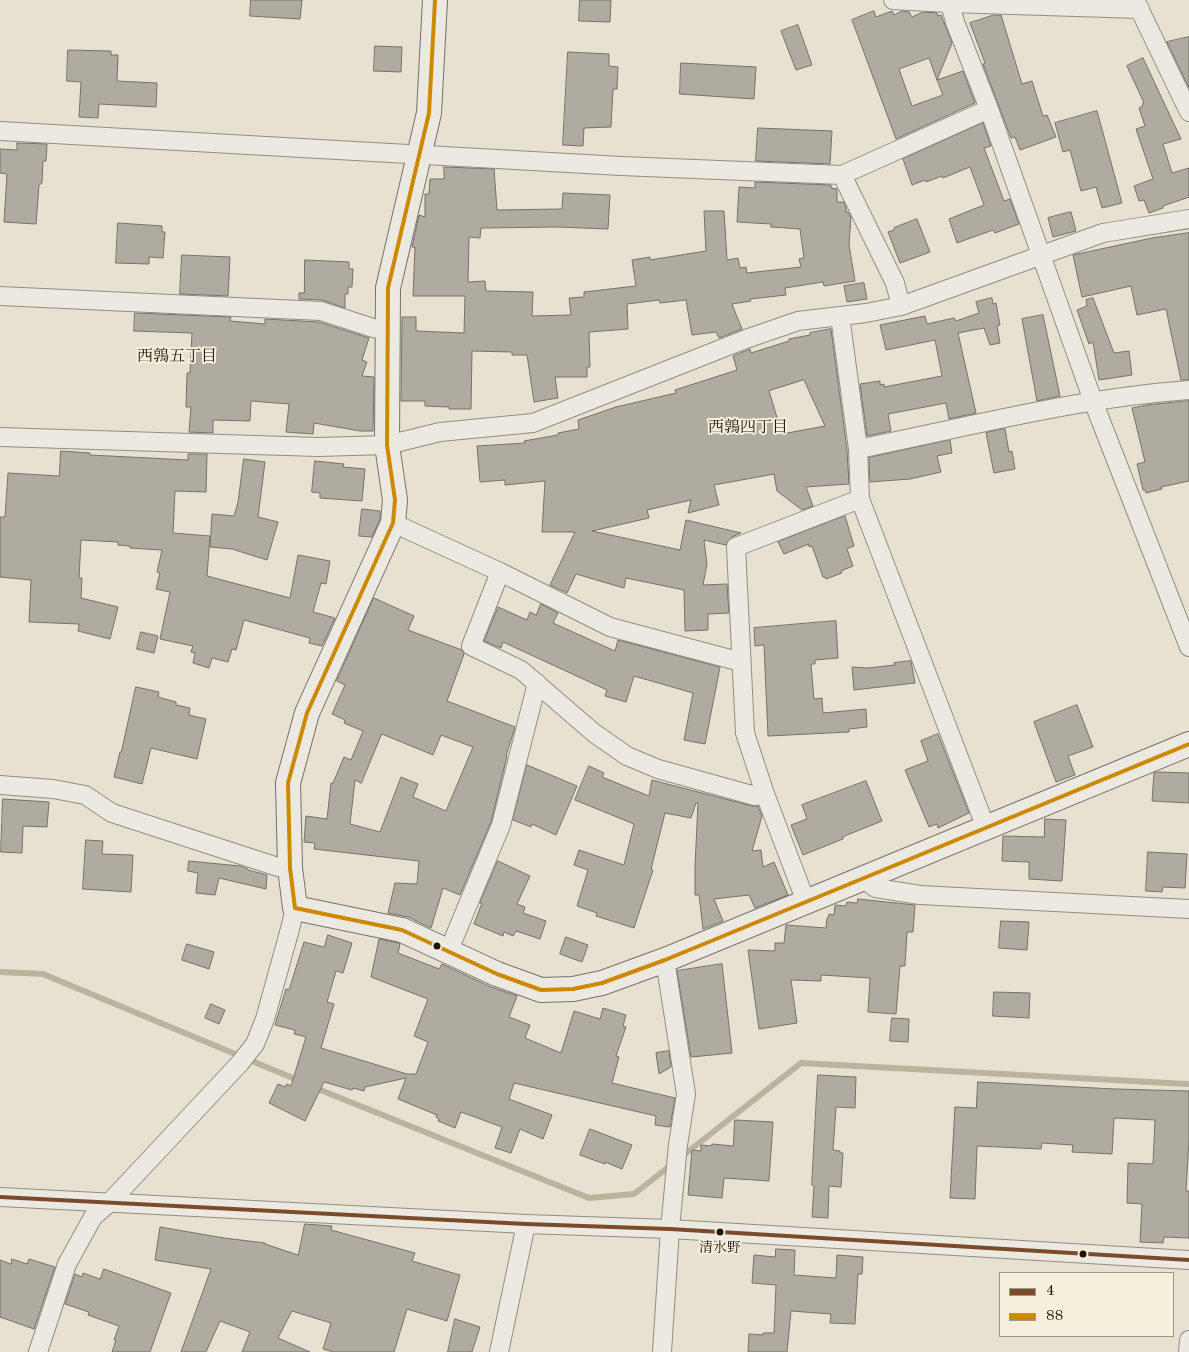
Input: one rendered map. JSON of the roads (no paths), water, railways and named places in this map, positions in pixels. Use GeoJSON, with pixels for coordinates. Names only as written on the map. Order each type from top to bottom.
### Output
{"type":"FeatureCollection","features":[{"type":"Feature","properties":{"kind":"main road"},"geometry":{"type":"LineString","coordinates":[[435,0],[429,113],[388,288],[387,445],[395,500],[393,522],[307,713],[297,746],[288,783],[290,868],[295,908],[402,930],[449,950],[497,974],[541,990],[573,989],[602,983],[665,960],[1189,744]]}},
{"type":"Feature","properties":{"kind":"street"},"geometry":{"type":"LineString","coordinates":[[893,0],[1138,4],[1189,112]]}},
{"type":"Feature","properties":{"kind":"street"},"geometry":{"type":"LineString","coordinates":[[949,2],[954,22],[989,109],[1093,401],[1189,647]]}},
{"type":"Feature","properties":{"kind":"street"},"geometry":{"type":"LineString","coordinates":[[0,131],[621,166],[842,175],[989,109]]}},
{"type":"Feature","properties":{"kind":"street"},"geometry":{"type":"LineString","coordinates":[[842,175],[895,283],[901,306]]}},
{"type":"Feature","properties":{"kind":"street"},"geometry":{"type":"LineString","coordinates":[[0,437],[318,447],[387,445],[440,432],[533,424],[746,339],[798,321],[866,314],[901,306],[1104,233],[1189,220]]}},
{"type":"Feature","properties":{"kind":"street"},"geometry":{"type":"LineString","coordinates":[[0,296],[321,311],[373,328],[388,330]]}},
{"type":"Feature","properties":{"kind":"street"},"geometry":{"type":"LineString","coordinates":[[840,316],[858,449],[860,499],[986,828]]}},
{"type":"Feature","properties":{"kind":"street"},"geometry":{"type":"LineString","coordinates":[[858,449],[1093,401],[1189,390]]}},
{"type":"Feature","properties":{"kind":"street"},"geometry":{"type":"LineString","coordinates":[[806,902],[765,794],[745,733],[736,547],[860,499]]}},
{"type":"Feature","properties":{"kind":"street"},"geometry":{"type":"LineString","coordinates":[[393,522],[500,572],[610,627],[741,662]]}},
{"type":"Feature","properties":{"kind":"street"},"geometry":{"type":"LineString","coordinates":[[500,572],[471,646],[521,670],[594,733],[627,756],[658,769],[755,796],[765,794]]}},
{"type":"Feature","properties":{"kind":"street"},"geometry":{"type":"LineString","coordinates":[[449,950],[502,825],[537,683]]}},
{"type":"Feature","properties":{"kind":"street"},"geometry":{"type":"LineString","coordinates":[[0,785],[52,789],[85,795],[112,813],[278,867],[290,868]]}},
{"type":"Feature","properties":{"kind":"street"},"geometry":{"type":"LineString","coordinates":[[863,879],[876,888],[920,895],[1189,909]]}},
{"type":"Feature","properties":{"kind":"street"},"geometry":{"type":"LineString","coordinates":[[38,1352],[67,1264],[92,1217],[109,1203],[240,1063],[255,1044],[265,1019],[295,908]]}},
{"type":"Feature","properties":{"kind":"street"},"geometry":{"type":"LineString","coordinates":[[662,1352],[670,1229],[678,1145],[686,1094],[665,960]]}},
{"type":"Feature","properties":{"kind":"street"},"geometry":{"type":"LineString","coordinates":[[0,1197],[526,1224],[670,1229],[1189,1260]]}},
{"type":"Feature","properties":{"kind":"street"},"geometry":{"type":"LineString","coordinates":[[499,1352],[526,1224]]}},
{"type":"Feature","properties":{"kind":"street"},"geometry":{"type":"LineString","coordinates":[[1188,1352],[1189,1340]]}},
{"type":"Feature","properties":{"kind":"waterway"},"geometry":{"type":"LineString","coordinates":[[0,972],[43,974],[300,1081]]}},
{"type":"Feature","properties":{"kind":"waterway"},"geometry":{"type":"LineString","coordinates":[[313,1087],[589,1198],[634,1194],[801,1063],[1187,1084]]}},
{"type":"Feature","properties":{"kind":"place","name":"清水野"},"geometry":{"type":"Point","coordinates":[720,1232]}},
{"type":"Feature","properties":{"kind":"district","name":"西鶉五丁目"},"geometry":{"type":"Point","coordinates":[177,357]}},
{"type":"Feature","properties":{"kind":"district","name":"西鶉四丁目"},"geometry":{"type":"Point","coordinates":[748,428]}}]}
